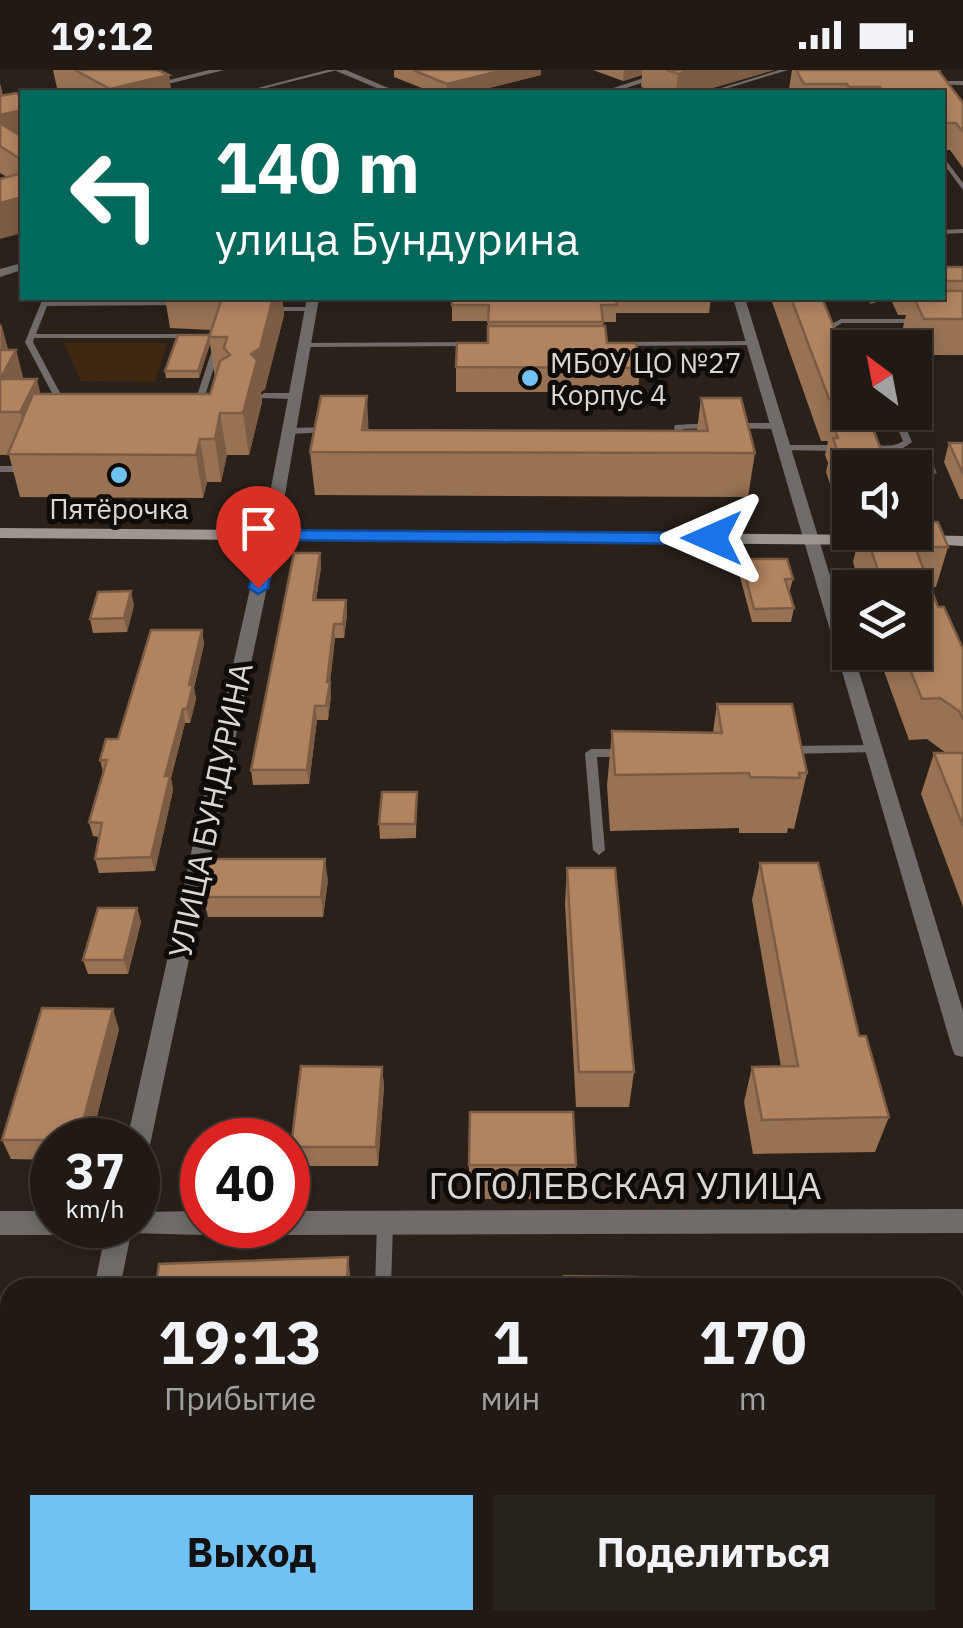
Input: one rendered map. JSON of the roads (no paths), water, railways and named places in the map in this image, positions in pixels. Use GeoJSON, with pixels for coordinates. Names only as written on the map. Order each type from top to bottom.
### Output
{"type":"FeatureCollection","features":[{"type":"Feature","properties":{"kind":"street"},"geometry":{"type":"LineString","coordinates":[[136,90],[220,70]]}},
{"type":"Feature","properties":{"kind":"street"},"geometry":{"type":"LineString","coordinates":[[336,70],[388,90]]}},
{"type":"Feature","properties":{"kind":"street"},"geometry":{"type":"LineString","coordinates":[[627,90],[677,70]]}},
{"type":"Feature","properties":{"kind":"street"},"geometry":{"type":"LineString","coordinates":[[0,274],[20,269]]}},
{"type":"Feature","properties":{"kind":"street"},"geometry":{"type":"LineString","coordinates":[[740,300],[963,1048]]}},
{"type":"Feature","properties":{"kind":"street","name":"УЛИЦА БУНДУРИНА"},"geometry":{"type":"LineString","coordinates":[[144,1118],[270,535],[312,303]]}},
{"type":"Feature","properties":{"kind":"street"},"geometry":{"type":"LineString","coordinates":[[0,533],[963,540]]}},
{"type":"Feature","properties":{"kind":"street","name":"ГОГОЛЕВСКАЯ УЛИЦА"},"geometry":{"type":"LineString","coordinates":[[310,1223],[963,1221]]}},
{"type":"Feature","properties":{"kind":"street"},"geometry":{"type":"LineString","coordinates":[[0,1223],[30,1223]]}},
{"type":"Feature","properties":{"kind":"street"},"geometry":{"type":"LineString","coordinates":[[109,1278],[115,1248]]}},
{"type":"Feature","properties":{"kind":"lane"},"geometry":{"type":"LineString","coordinates":[[253,90],[336,70]]}},
{"type":"Feature","properties":{"kind":"lane"},"geometry":{"type":"LineString","coordinates":[[717,90],[786,70],[798,74]]}},
{"type":"Feature","properties":{"kind":"lane"},"geometry":{"type":"LineString","coordinates":[[914,83],[963,83]]}},
{"type":"Feature","properties":{"kind":"lane"},"geometry":{"type":"LineString","coordinates":[[150,87],[157,90]]}},
{"type":"Feature","properties":{"kind":"lane"},"geometry":{"type":"LineString","coordinates":[[945,162],[963,187]]}},
{"type":"Feature","properties":{"kind":"lane"},"geometry":{"type":"LineString","coordinates":[[71,421],[30,342],[45,301],[193,303]]}},
{"type":"Feature","properties":{"kind":"lane"},"geometry":{"type":"LineString","coordinates":[[260,309],[312,303]]}},
{"type":"Feature","properties":{"kind":"lane"},"geometry":{"type":"LineString","coordinates":[[832,337],[828,328],[841,321],[940,321]]}},
{"type":"Feature","properties":{"kind":"lane"},"geometry":{"type":"LineString","coordinates":[[30,336],[221,336],[206,396],[193,422]]}},
{"type":"Feature","properties":{"kind":"lane"},"geometry":{"type":"LineString","coordinates":[[304,344],[489,344]]}},
{"type":"Feature","properties":{"kind":"lane"},"geometry":{"type":"LineString","coordinates":[[605,344],[752,344]]}},
{"type":"Feature","properties":{"kind":"lane"},"geometry":{"type":"LineString","coordinates":[[264,396],[293,396]]}},
{"type":"Feature","properties":{"kind":"lane"},"geometry":{"type":"LineString","coordinates":[[666,456],[685,456],[678,427],[777,426]]}},
{"type":"Feature","properties":{"kind":"lane"},"geometry":{"type":"LineString","coordinates":[[288,430],[345,430]]}},
{"type":"Feature","properties":{"kind":"lane"},"geometry":{"type":"LineString","coordinates":[[784,448],[898,448],[908,442],[903,430]]}},
{"type":"Feature","properties":{"kind":"lane"},"geometry":{"type":"LineString","coordinates":[[0,469],[20,469]]}},
{"type":"Feature","properties":{"kind":"lane"},"geometry":{"type":"LineString","coordinates":[[779,750],[874,749]]}},
{"type":"Feature","properties":{"kind":"lane"},"geometry":{"type":"LineString","coordinates":[[599,850],[591,753],[648,752]]}},
{"type":"Feature","properties":{"kind":"lane"},"geometry":{"type":"LineString","coordinates":[[383,1278],[385,1222]]}},
{"type":"Feature","properties":{"kind":"place","name":"МБОУ ЦО №27 Корпус 4"},"geometry":{"type":"Point","coordinates":[530,378]}},
{"type":"Feature","properties":{"kind":"place","name":"Пятёрочка"},"geometry":{"type":"Point","coordinates":[119,475]}}]}
